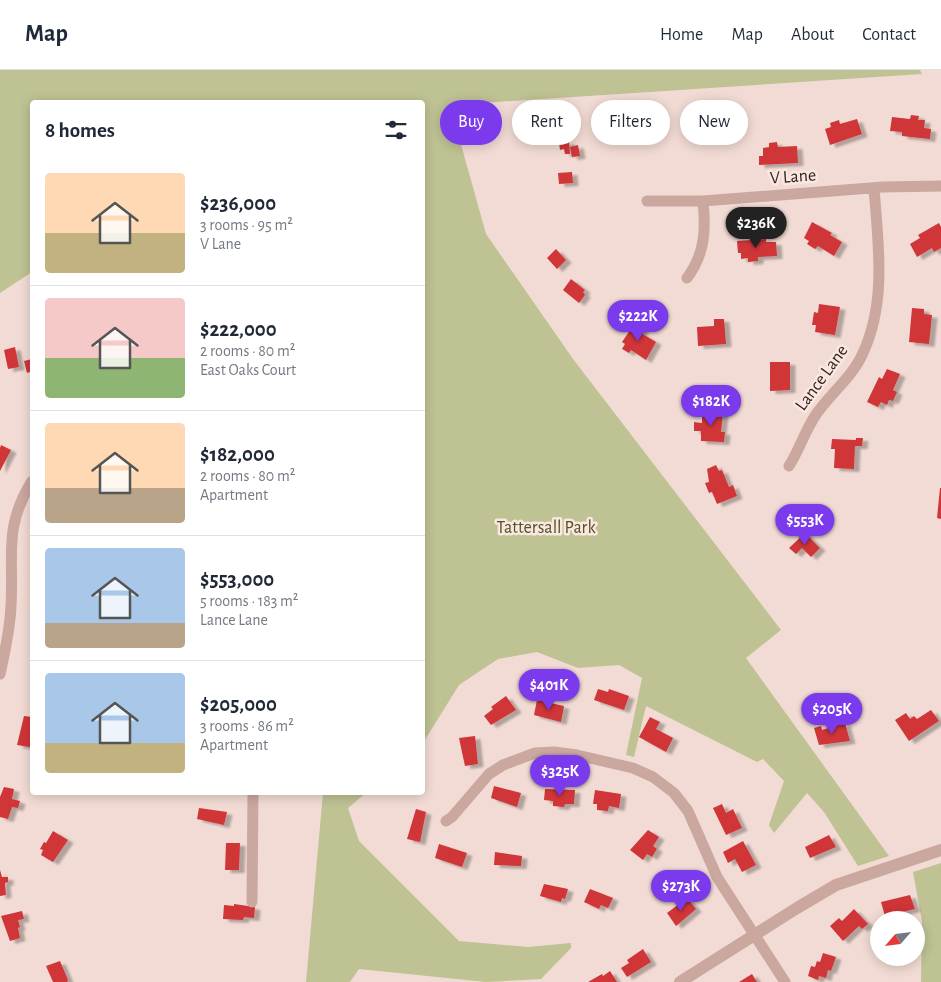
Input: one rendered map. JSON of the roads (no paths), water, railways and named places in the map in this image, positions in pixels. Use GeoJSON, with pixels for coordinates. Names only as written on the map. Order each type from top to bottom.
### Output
{"type":"FeatureCollection","features":[{"type":"Feature","properties":{"kind":"street","name":"V Lane"},"geometry":{"type":"LineString","coordinates":[[647,201],[703,201],[874,188],[941,186]]}},
{"type":"Feature","properties":{"kind":"street","name":"Lance Lane"},"geometry":{"type":"LineString","coordinates":[[789,466],[817,412],[851,373],[863,353],[872,327],[880,284],[874,188]]}},
{"type":"Feature","properties":{"kind":"street"},"geometry":{"type":"LineString","coordinates":[[687,278],[697,265],[702,250],[706,226],[703,201]]}},
{"type":"Feature","properties":{"kind":"street"},"geometry":{"type":"LineString","coordinates":[[0,674],[11,608],[10,538],[16,512],[30,485]]}},
{"type":"Feature","properties":{"kind":"street"},"geometry":{"type":"LineString","coordinates":[[446,821],[452,817],[490,774],[503,765],[532,754],[561,752],[633,768],[661,782],[682,801],[695,824],[717,877],[785,982]]}},
{"type":"Feature","properties":{"kind":"street"},"geometry":{"type":"LineString","coordinates":[[252,902],[253,795]]}},
{"type":"Feature","properties":{"kind":"street"},"geometry":{"type":"LineString","coordinates":[[680,982],[836,886],[941,850]]}},
{"type":"Feature","properties":{"kind":"park label","name":"Tattersall Park"},"geometry":{"type":"Point","coordinates":[546,528]}}]}
